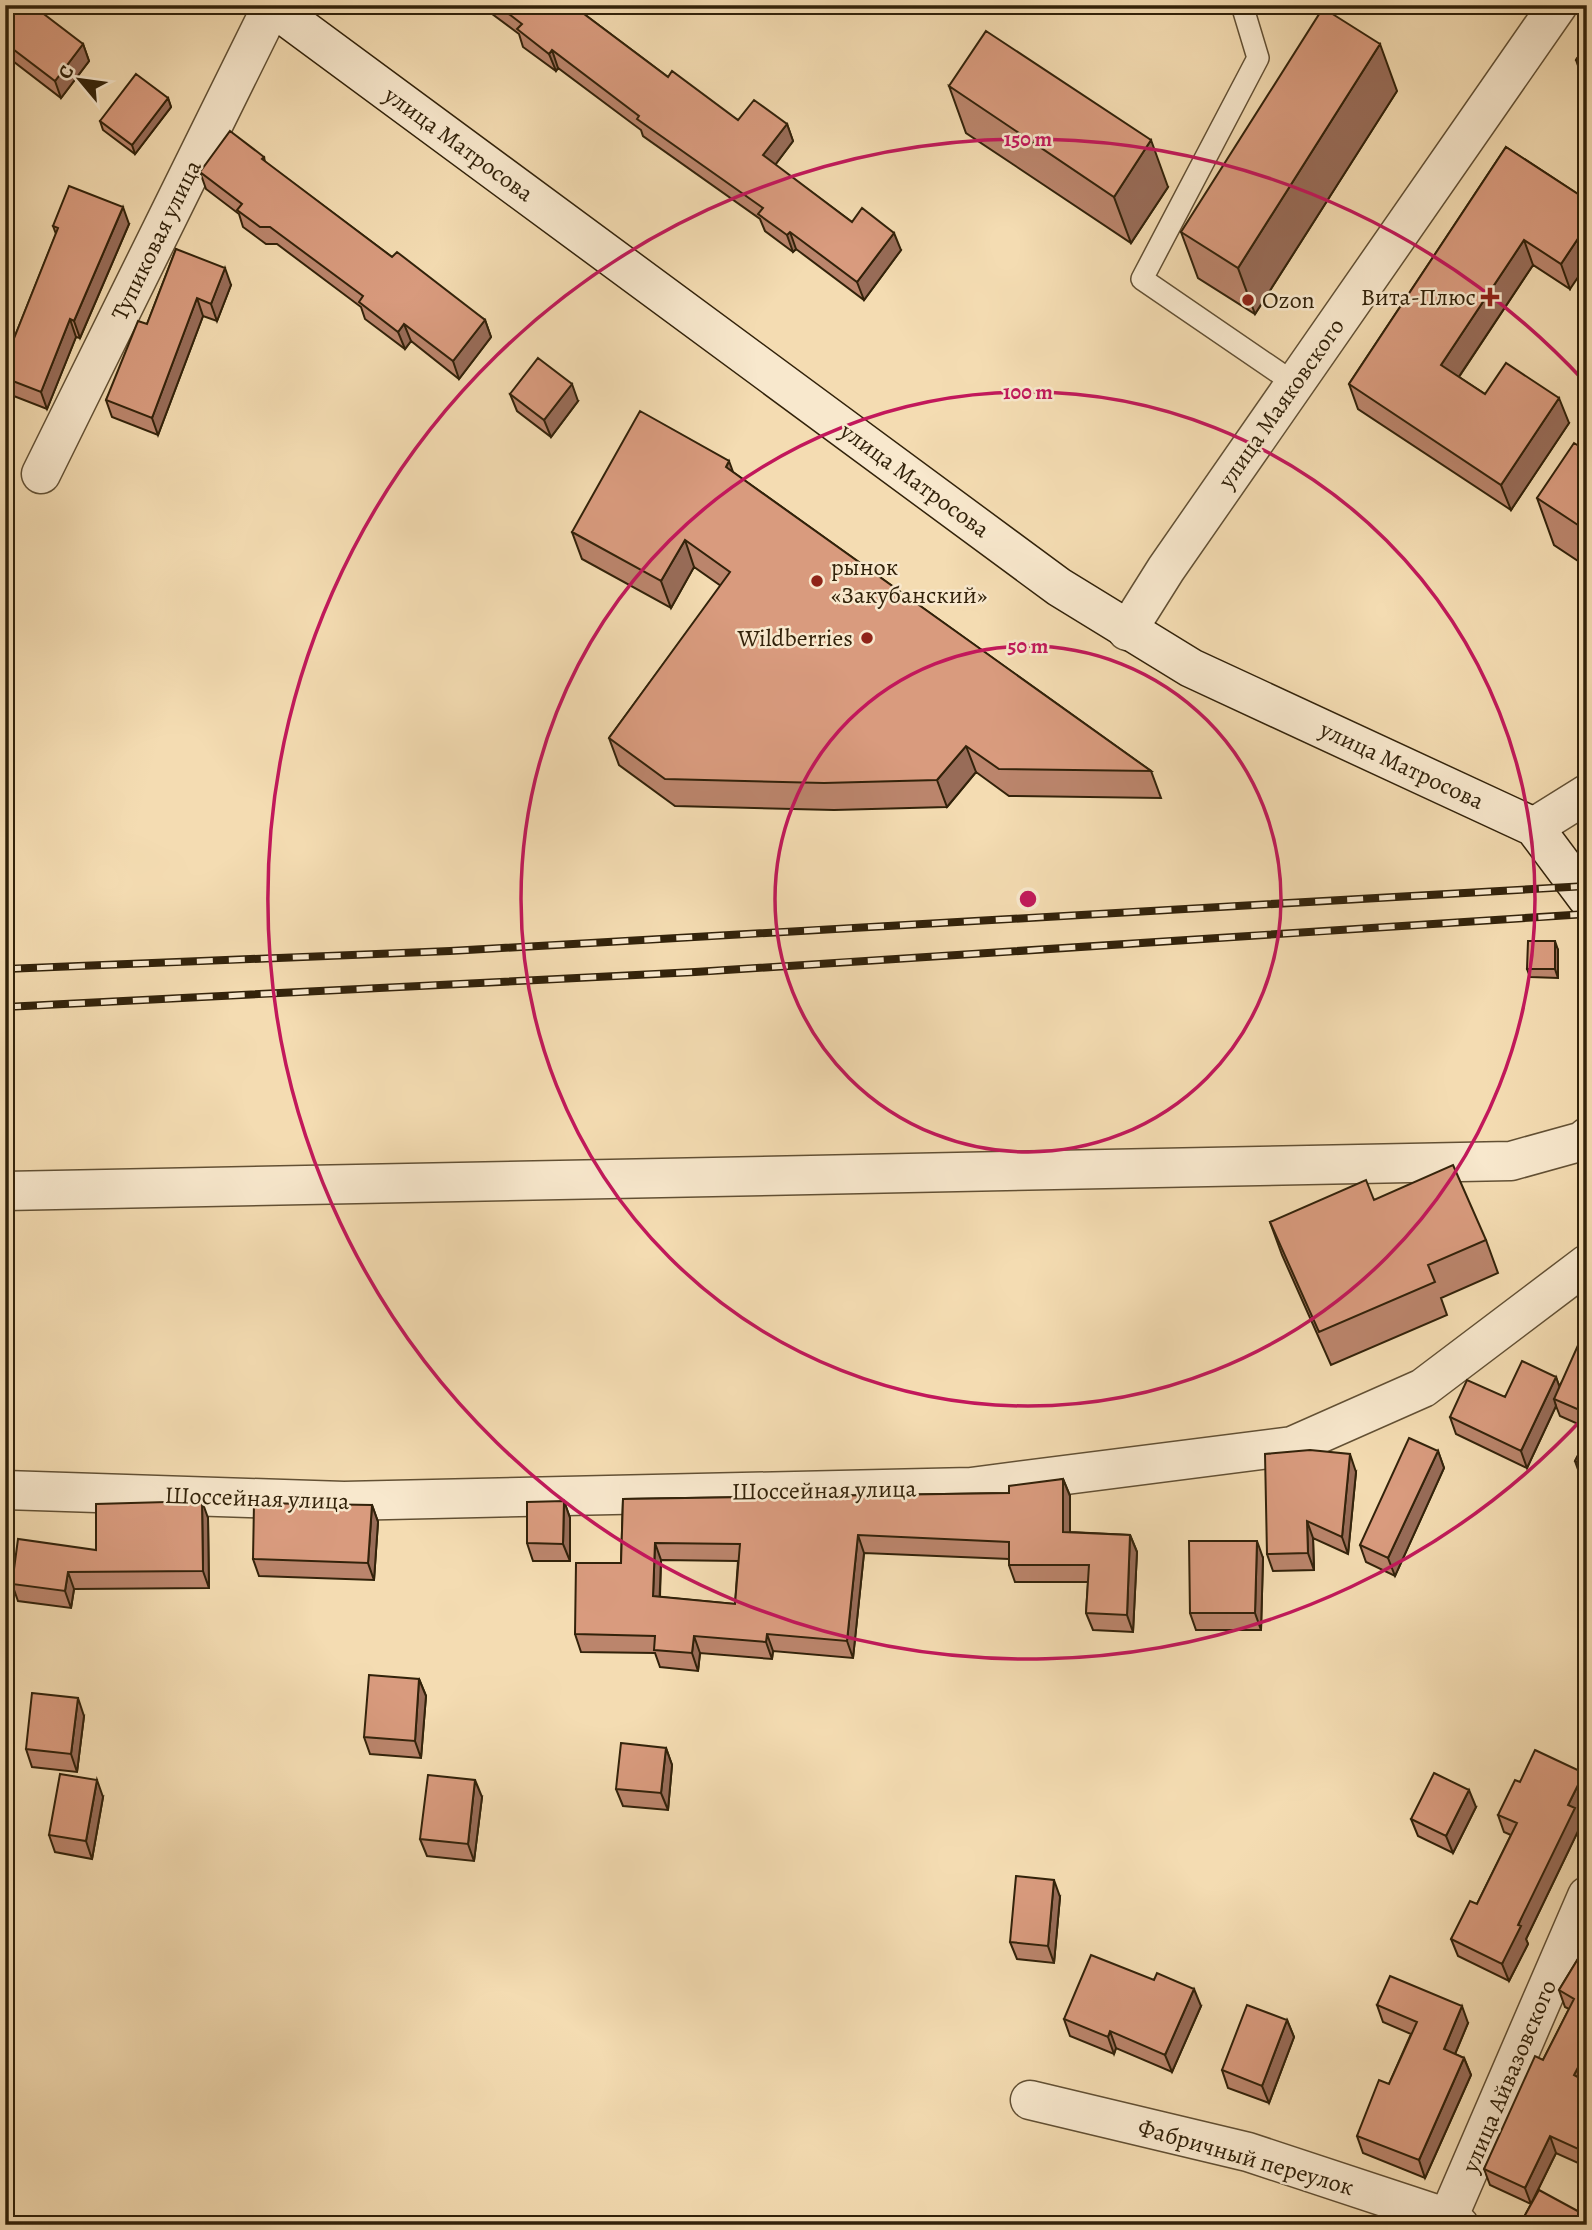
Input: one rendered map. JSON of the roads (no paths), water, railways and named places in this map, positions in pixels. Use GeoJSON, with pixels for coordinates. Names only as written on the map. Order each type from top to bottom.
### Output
{"type":"FeatureCollection","features":[{"type":"Feature","properties":{"kind":"street","name":"улица Маяковского"},"geometry":{"type":"LineString","coordinates":[[1127,631],[1166,569],[1294,383],[1558,5]]}},
{"type":"Feature","properties":{"kind":"street","name":"Тупиковая улица"},"geometry":{"type":"LineString","coordinates":[[41,474],[271,6]]}},
{"type":"Feature","properties":{"kind":"street","name":"улица Матросова"},"geometry":{"type":"LineString","coordinates":[[271,6],[1059,587],[1191,668],[1534,827],[1587,898]]}},
{"type":"Feature","properties":{"kind":"street"},"geometry":{"type":"LineString","coordinates":[[1534,827],[1587,794]]}},
{"type":"Feature","properties":{"kind":"street"},"geometry":{"type":"LineString","coordinates":[[5,1191],[1511,1161],[1586,1148]]}},
{"type":"Feature","properties":{"kind":"street","name":"Шоссейная улица"},"geometry":{"type":"LineString","coordinates":[[5,1490],[344,1501],[971,1487],[1292,1446],[1423,1388],[1587,1264]]}},
{"type":"Feature","properties":{"kind":"street","name":"улица Айвазовского"},"geometry":{"type":"LineString","coordinates":[[1454,2221],[1587,1896]]}},
{"type":"Feature","properties":{"kind":"street","name":"Фабричный переулок"},"geometry":{"type":"LineString","coordinates":[[1030,2100],[1248,2152],[1454,2221]]}},
{"type":"Feature","properties":{"kind":"lane"},"geometry":{"type":"LineString","coordinates":[[1242,5],[1258,58],[1142,279],[1294,383]]}},
{"type":"Feature","properties":{"kind":"railway"},"geometry":{"type":"LineString","coordinates":[[5,969],[450,951],[1587,886]]}},
{"type":"Feature","properties":{"kind":"railway"},"geometry":{"type":"LineString","coordinates":[[5,1007],[695,972],[1587,914]]}},
{"type":"Feature","properties":{"kind":"place","name":"Вита-Плюс"},"geometry":{"type":"Point","coordinates":[1490,297]}},
{"type":"Feature","properties":{"kind":"place","name":"Ozon"},"geometry":{"type":"Point","coordinates":[1248,300]}},
{"type":"Feature","properties":{"kind":"place","name":"рынок «Закубанский»"},"geometry":{"type":"Point","coordinates":[817,581]}},
{"type":"Feature","properties":{"kind":"place","name":"Wildberries"},"geometry":{"type":"Point","coordinates":[867,638]}}]}
